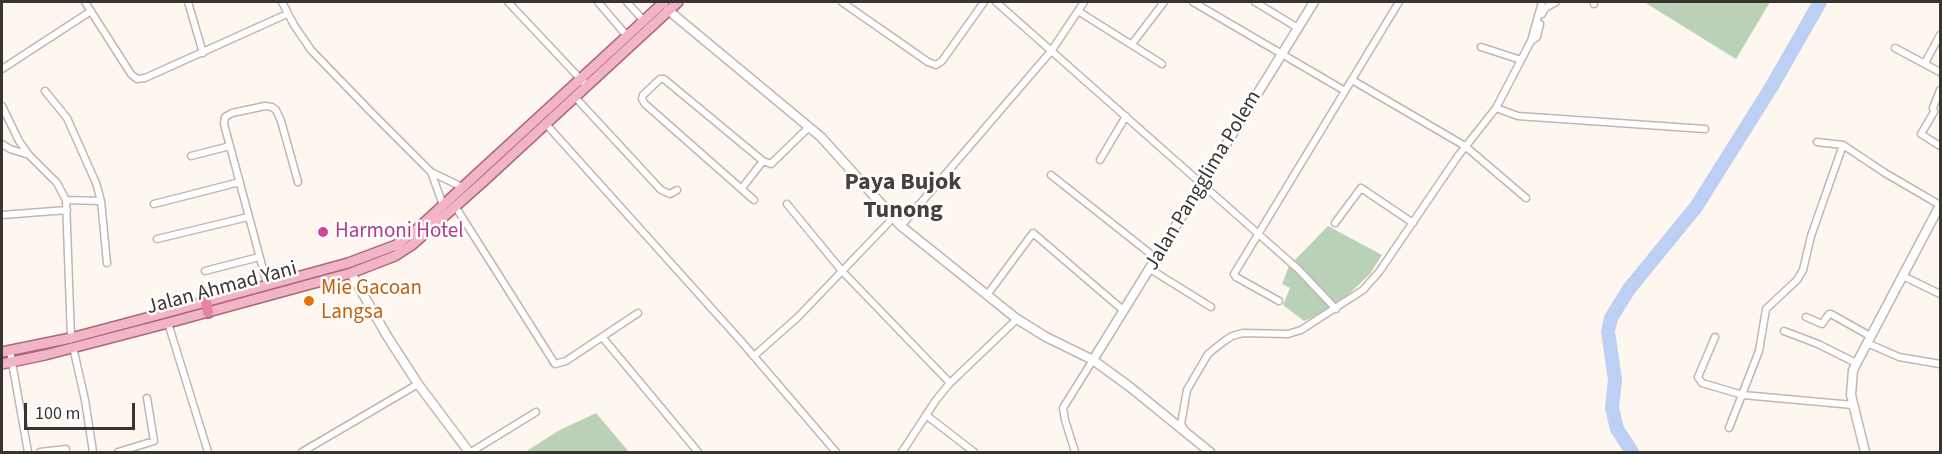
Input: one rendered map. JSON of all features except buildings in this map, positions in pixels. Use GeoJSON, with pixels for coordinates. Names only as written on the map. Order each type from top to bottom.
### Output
{"type":"FeatureCollection","features":[{"type":"Feature","properties":{"kind":"main road","name":"Jalan Ahmad Yani"},"geometry":{"type":"LineString","coordinates":[[7,363],[72,343],[168,323],[207,307],[351,273],[404,251],[575,96],[584,82],[666,6],[678,2]]}},
{"type":"Feature","properties":{"kind":"main road"},"geometry":{"type":"LineString","coordinates":[[6,352],[72,343],[207,307],[267,284],[382,252],[406,238],[584,82],[627,36],[666,6]]}},
{"type":"Feature","properties":{"kind":"street"},"geometry":{"type":"LineString","coordinates":[[85,2],[131,74],[137,79],[145,78],[287,14]]}},
{"type":"Feature","properties":{"kind":"street"},"geometry":{"type":"LineString","coordinates":[[188,2],[202,53]]}},
{"type":"Feature","properties":{"kind":"street"},"geometry":{"type":"LineString","coordinates":[[282,2],[287,14],[311,50],[431,172],[462,187]]}},
{"type":"Feature","properties":{"kind":"street"},"geometry":{"type":"LineString","coordinates":[[508,2],[584,82]]}},
{"type":"Feature","properties":{"kind":"street"},"geometry":{"type":"LineString","coordinates":[[598,2],[627,36]]}},
{"type":"Feature","properties":{"kind":"street"},"geometry":{"type":"LineString","coordinates":[[627,2],[644,21]]}},
{"type":"Feature","properties":{"kind":"street"},"geometry":{"type":"LineString","coordinates":[[842,2],[928,62],[936,65],[984,2]]}},
{"type":"Feature","properties":{"kind":"street"},"geometry":{"type":"LineString","coordinates":[[996,2],[1298,269],[1336,309]]}},
{"type":"Feature","properties":{"kind":"street"},"geometry":{"type":"LineString","coordinates":[[902,226],[1052,50],[1084,2]]}},
{"type":"Feature","properties":{"kind":"street"},"geometry":{"type":"LineString","coordinates":[[1132,44],[1164,2]]}},
{"type":"Feature","properties":{"kind":"street"},"geometry":{"type":"LineString","coordinates":[[1193,2],[1345,91]]}},
{"type":"Feature","properties":{"kind":"street"},"geometry":{"type":"LineString","coordinates":[[1255,2],[1298,28]]}},
{"type":"Feature","properties":{"kind":"street","name":"Jalan Pangglima Polem"},"geometry":{"type":"LineString","coordinates":[[1093,360],[1314,2]]}},
{"type":"Feature","properties":{"kind":"street"},"geometry":{"type":"LineString","coordinates":[[1280,301],[1234,275],[1399,2]]}},
{"type":"Feature","properties":{"kind":"street"},"geometry":{"type":"LineString","coordinates":[[1190,437],[1181,424],[1185,408],[1184,400],[1187,390],[1209,354],[1232,336],[1253,333],[1294,333],[1336,309],[1363,290],[1379,272],[1465,146],[1496,108],[1531,41],[1542,2]]}},
{"type":"Feature","properties":{"kind":"street"},"geometry":{"type":"LineString","coordinates":[[1531,41],[1537,36],[1543,12],[1556,2]]}},
{"type":"Feature","properties":{"kind":"street"},"geometry":{"type":"LineString","coordinates":[[666,6],[830,146],[902,226],[1017,319],[1046,337],[1093,360],[1130,387],[1210,453]]}},
{"type":"Feature","properties":{"kind":"street"},"geometry":{"type":"LineString","coordinates":[[2,69],[91,10]]}},
{"type":"Feature","properties":{"kind":"street"},"geometry":{"type":"LineString","coordinates":[[1078,10],[1162,64]]}},
{"type":"Feature","properties":{"kind":"street"},"geometry":{"type":"LineString","coordinates":[[1925,63],[1941,35]]}},
{"type":"Feature","properties":{"kind":"street"},"geometry":{"type":"LineString","coordinates":[[1481,47],[1521,60]]}},
{"type":"Feature","properties":{"kind":"street"},"geometry":{"type":"LineString","coordinates":[[1895,48],[1941,72]]}},
{"type":"Feature","properties":{"kind":"street"},"geometry":{"type":"LineString","coordinates":[[754,200],[645,104],[642,99],[643,95],[664,79],[763,161],[772,164],[809,127]]}},
{"type":"Feature","properties":{"kind":"street"},"geometry":{"type":"LineString","coordinates":[[1352,80],[1465,146],[1526,198]]}},
{"type":"Feature","properties":{"kind":"street"},"geometry":{"type":"LineString","coordinates":[[1941,90],[1933,108],[1934,112],[1922,134],[1941,146]]}},
{"type":"Feature","properties":{"kind":"street"},"geometry":{"type":"LineString","coordinates":[[45,91],[68,117],[96,183],[107,263]]}},
{"type":"Feature","properties":{"kind":"street"},"geometry":{"type":"LineString","coordinates":[[575,96],[661,190],[669,194],[676,190]]}},
{"type":"Feature","properties":{"kind":"street"},"geometry":{"type":"LineString","coordinates":[[2,106],[14,132],[30,155],[57,183],[66,200],[72,343],[86,400],[93,453]]}},
{"type":"Feature","properties":{"kind":"street"},"geometry":{"type":"LineString","coordinates":[[267,284],[224,124],[225,117],[232,113],[272,106],[281,121],[298,182]]}},
{"type":"Feature","properties":{"kind":"street"},"geometry":{"type":"LineString","coordinates":[[1496,108],[1518,116],[1705,129]]}},
{"type":"Feature","properties":{"kind":"street"},"geometry":{"type":"LineString","coordinates":[[1100,160],[1126,116]]}},
{"type":"Feature","properties":{"kind":"street"},"geometry":{"type":"LineString","coordinates":[[545,123],[754,356],[836,453]]}},
{"type":"Feature","properties":{"kind":"street"},"geometry":{"type":"LineString","coordinates":[[1817,142],[1843,145],[1885,173],[1941,205],[1856,363],[1851,378],[1853,405],[1865,453]]}},
{"type":"Feature","properties":{"kind":"street"},"geometry":{"type":"LineString","coordinates":[[2,144],[30,155]]}},
{"type":"Feature","properties":{"kind":"street"},"geometry":{"type":"LineString","coordinates":[[1729,428],[1759,351],[1766,309],[1797,280],[1803,270],[1815,224],[1843,145]]}},
{"type":"Feature","properties":{"kind":"street"},"geometry":{"type":"LineString","coordinates":[[191,156],[230,146]]}},
{"type":"Feature","properties":{"kind":"street"},"geometry":{"type":"LineString","coordinates":[[742,188],[763,161]]}},
{"type":"Feature","properties":{"kind":"street"},"geometry":{"type":"LineString","coordinates":[[431,172],[443,205]]}},
{"type":"Feature","properties":{"kind":"street"},"geometry":{"type":"LineString","coordinates":[[1051,175],[1157,259]]}},
{"type":"Feature","properties":{"kind":"street"},"geometry":{"type":"LineString","coordinates":[[154,204],[240,182]]}},
{"type":"Feature","properties":{"kind":"street"},"geometry":{"type":"LineString","coordinates":[[1335,223],[1361,188],[1413,223]]}},
{"type":"Feature","properties":{"kind":"street"},"geometry":{"type":"LineString","coordinates":[[66,200],[100,201]]}},
{"type":"Feature","properties":{"kind":"street"},"geometry":{"type":"LineString","coordinates":[[787,204],[842,272],[950,383]]}},
{"type":"Feature","properties":{"kind":"street"},"geometry":{"type":"LineString","coordinates":[[455,206],[555,364],[566,361],[638,313]]}},
{"type":"Feature","properties":{"kind":"street"},"geometry":{"type":"LineString","coordinates":[[2,215],[67,210]]}},
{"type":"Feature","properties":{"kind":"street"},"geometry":{"type":"LineString","coordinates":[[157,239],[248,217]]}},
{"type":"Feature","properties":{"kind":"street"},"geometry":{"type":"LineString","coordinates":[[754,356],[798,317],[893,218]]}},
{"type":"Feature","properties":{"kind":"street"},"geometry":{"type":"LineString","coordinates":[[987,295],[1033,233],[1124,311]]}},
{"type":"Feature","properties":{"kind":"street"},"geometry":{"type":"LineString","coordinates":[[205,271],[259,257]]}},
{"type":"Feature","properties":{"kind":"street"},"geometry":{"type":"LineString","coordinates":[[1150,269],[1211,307]]}},
{"type":"Feature","properties":{"kind":"street"},"geometry":{"type":"LineString","coordinates":[[351,273],[369,307],[418,384],[470,453],[536,412]]}},
{"type":"Feature","properties":{"kind":"street"},"geometry":{"type":"LineString","coordinates":[[1903,276],[1941,294]]}},
{"type":"Feature","properties":{"kind":"street"},"geometry":{"type":"LineString","coordinates":[[1806,316],[1822,324],[1831,314],[1899,357],[1941,364]]}},
{"type":"Feature","properties":{"kind":"street"},"geometry":{"type":"LineString","coordinates":[[902,453],[950,383],[1017,319]]}},
{"type":"Feature","properties":{"kind":"street"},"geometry":{"type":"LineString","coordinates":[[168,323],[208,453]]}},
{"type":"Feature","properties":{"kind":"street"},"geometry":{"type":"LineString","coordinates":[[1785,331],[1856,363]]}},
{"type":"Feature","properties":{"kind":"street"},"geometry":{"type":"LineString","coordinates":[[1715,337],[1698,379],[1702,383],[1743,395],[1853,405]]}},
{"type":"Feature","properties":{"kind":"street"},"geometry":{"type":"LineString","coordinates":[[603,338],[698,453]]}},
{"type":"Feature","properties":{"kind":"street"},"geometry":{"type":"LineString","coordinates":[[6,352],[27,453]]}},
{"type":"Feature","properties":{"kind":"street"},"geometry":{"type":"LineString","coordinates":[[1075,453],[1063,408],[1093,360]]}},
{"type":"Feature","properties":{"kind":"street"},"geometry":{"type":"LineString","coordinates":[[302,453],[418,384]]}},
{"type":"Feature","properties":{"kind":"street"},"geometry":{"type":"LineString","coordinates":[[118,453],[154,441],[147,398]]}},
{"type":"Feature","properties":{"kind":"street"},"geometry":{"type":"LineString","coordinates":[[926,415],[974,453]]}},
{"type":"Feature","properties":{"kind":"street"},"geometry":{"type":"LineString","coordinates":[[40,453],[66,449]]}},
{"type":"Feature","properties":{"kind":"green space"},"geometry":{"type":"Polygon","coordinates":[[[1644,2],[1770,2],[1736,59],[1644,2]]]}},
{"type":"Feature","properties":{"kind":"green space"},"geometry":{"type":"Polygon","coordinates":[[[1328,226],[1382,255],[1370,274],[1350,293],[1328,310],[1304,321],[1283,305],[1290,288],[1282,284],[1289,266],[1328,226]]]}},
{"type":"Feature","properties":{"kind":"green space"},"geometry":{"type":"Polygon","coordinates":[[[596,413],[629,452],[525,452],[558,431],[596,413]]]}},
{"type":"Feature","properties":{"kind":"waterway"},"geometry":{"type":"LineString","coordinates":[[1632,452],[1617,429],[1612,408],[1615,380],[1608,331],[1611,318],[1629,289],[1696,207],[1772,86],[1820,2]]}},
{"type":"Feature","properties":{"kind":"place","name":"Harmoni Hotel"},"geometry":{"type":"Point","coordinates":[323,232]}},
{"type":"Feature","properties":{"kind":"place","name":"Mie Gacoan Langsa"},"geometry":{"type":"Point","coordinates":[309,301]}},
{"type":"Feature","properties":{"kind":"district","name":"Paya Bujok Tunong"},"geometry":{"type":"Point","coordinates":[903,198]}}]}
